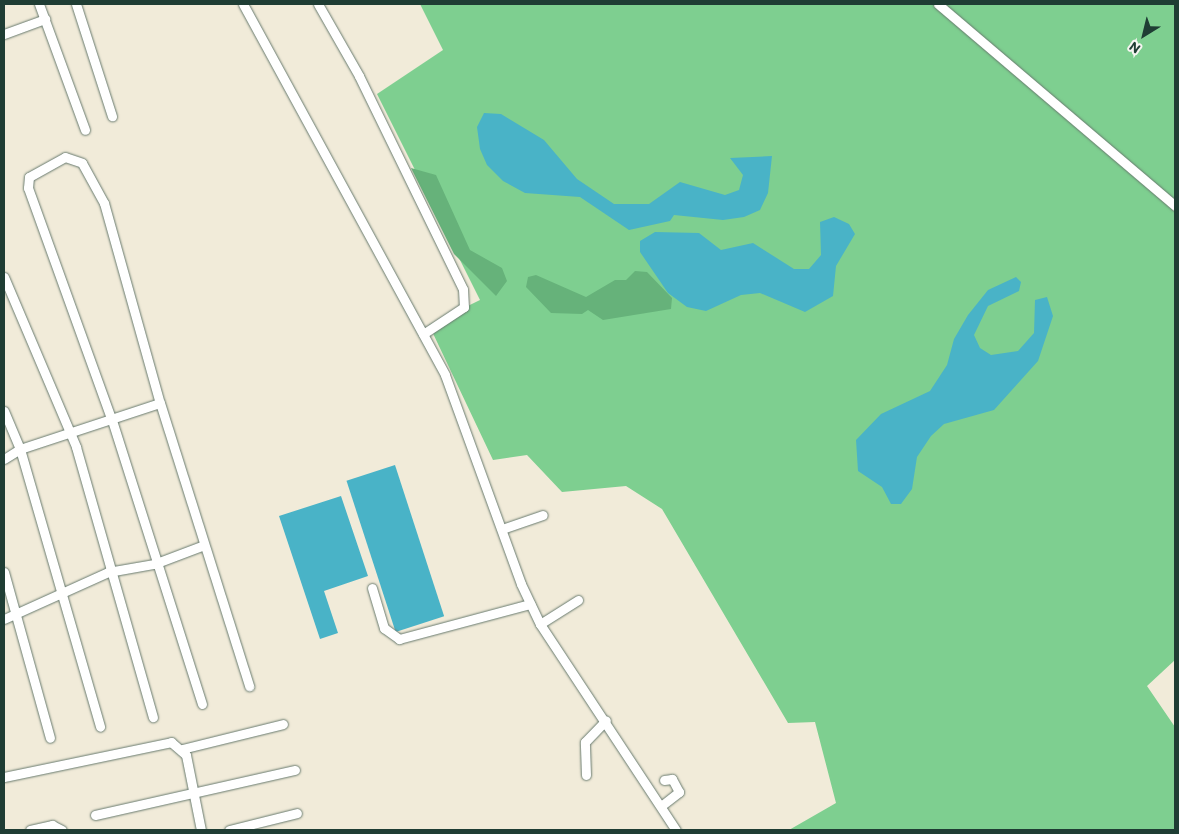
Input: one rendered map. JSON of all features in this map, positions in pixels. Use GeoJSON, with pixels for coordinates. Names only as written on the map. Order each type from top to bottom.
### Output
{"type":"FeatureCollection","features":[{"type":"Feature","properties":{"kind":"street"},"geometry":{"type":"LineString","coordinates":[[39,4],[85,130]]}},
{"type":"Feature","properties":{"kind":"street"},"geometry":{"type":"LineString","coordinates":[[76,4],[112,116]]}},
{"type":"Feature","properties":{"kind":"street"},"geometry":{"type":"LineString","coordinates":[[243,4],[423,334],[466,426],[530,604],[540,624],[606,720],[676,830]]}},
{"type":"Feature","properties":{"kind":"street"},"geometry":{"type":"LineString","coordinates":[[318,4],[359,76],[463,288],[464,307],[423,334]]}},
{"type":"Feature","properties":{"kind":"street"},"geometry":{"type":"LineString","coordinates":[[938,4],[1175,206]]}},
{"type":"Feature","properties":{"kind":"street"},"geometry":{"type":"LineString","coordinates":[[4,34],[45,19]]}},
{"type":"Feature","properties":{"kind":"street"},"geometry":{"type":"LineString","coordinates":[[202,704],[154,564],[112,421],[28,188],[29,177],[65,157],[82,163],[100,190],[160,403],[249,686]]}},
{"type":"Feature","properties":{"kind":"street"},"geometry":{"type":"LineString","coordinates":[[4,277],[68,433],[152,717]]}},
{"type":"Feature","properties":{"kind":"street"},"geometry":{"type":"LineString","coordinates":[[4,459],[20,449],[112,421],[160,403]]}},
{"type":"Feature","properties":{"kind":"street"},"geometry":{"type":"LineString","coordinates":[[4,411],[20,449],[60,593],[100,726]]}},
{"type":"Feature","properties":{"kind":"street"},"geometry":{"type":"LineString","coordinates":[[502,529],[543,515]]}},
{"type":"Feature","properties":{"kind":"street"},"geometry":{"type":"LineString","coordinates":[[4,619],[108,572],[154,564],[204,545]]}},
{"type":"Feature","properties":{"kind":"street"},"geometry":{"type":"LineString","coordinates":[[4,572],[50,738]]}},
{"type":"Feature","properties":{"kind":"street"},"geometry":{"type":"LineString","coordinates":[[372,588],[384,628],[399,639],[530,604]]}},
{"type":"Feature","properties":{"kind":"street"},"geometry":{"type":"LineString","coordinates":[[540,624],[578,600]]}},
{"type":"Feature","properties":{"kind":"street"},"geometry":{"type":"LineString","coordinates":[[586,775],[586,742],[606,720]]}},
{"type":"Feature","properties":{"kind":"street"},"geometry":{"type":"LineString","coordinates":[[4,777],[162,741],[182,749],[283,724]]}},
{"type":"Feature","properties":{"kind":"street"},"geometry":{"type":"LineString","coordinates":[[182,749],[201,830]]}},
{"type":"Feature","properties":{"kind":"street"},"geometry":{"type":"LineString","coordinates":[[95,814],[194,794],[295,770]]}},
{"type":"Feature","properties":{"kind":"street"},"geometry":{"type":"LineString","coordinates":[[661,806],[679,792],[672,778],[664,780]]}},
{"type":"Feature","properties":{"kind":"street"},"geometry":{"type":"LineString","coordinates":[[230,830],[297,814]]}},
{"type":"Feature","properties":{"kind":"street"},"geometry":{"type":"LineString","coordinates":[[30,830],[52,825],[62,830]]}},
{"type":"Feature","properties":{"kind":"green space"},"geometry":{"type":"Polygon","coordinates":[[[420,4],[1175,4],[1175,660],[1147,686],[1175,727],[1175,830],[789,830],[836,803],[815,722],[788,723],[662,509],[626,486],[562,492],[527,455],[493,460],[429,325],[480,300],[377,94],[443,50],[420,4]]]}},
{"type":"Feature","properties":{"kind":"green space"},"geometry":{"type":"Polygon","coordinates":[[[411,168],[436,175],[470,250],[502,268],[507,281],[496,296],[454,254],[411,168]]]}},
{"type":"Feature","properties":{"kind":"green space"},"geometry":{"type":"Polygon","coordinates":[[[635,271],[647,272],[672,298],[671,309],[603,320],[588,310],[582,314],[551,313],[526,287],[528,277],[536,275],[586,297],[615,280],[626,280],[635,271]]]}},
{"type":"Feature","properties":{"kind":"water"},"geometry":{"type":"Polygon","coordinates":[[[484,113],[501,114],[544,140],[577,179],[614,204],[649,204],[680,182],[725,195],[739,190],[743,175],[730,158],[772,156],[768,193],[760,210],[744,217],[723,220],[674,215],[670,221],[629,230],[580,197],[525,193],[503,181],[487,165],[480,149],[477,127],[484,113]]]}},
{"type":"Feature","properties":{"kind":"water"},"geometry":{"type":"Polygon","coordinates":[[[834,217],[849,224],[855,234],[836,266],[833,296],[805,312],[760,293],[741,295],[706,311],[687,307],[668,293],[640,252],[640,241],[655,232],[699,233],[721,250],[753,243],[794,269],[809,269],[821,255],[820,222],[834,217]]]}},
{"type":"Feature","properties":{"kind":"water"},"geometry":{"type":"Polygon","coordinates":[[[1016,277],[1021,282],[1019,291],[988,306],[974,335],[980,348],[991,355],[1018,351],[1034,333],[1035,300],[1047,297],[1053,316],[1038,361],[994,410],[944,424],[931,436],[917,457],[912,489],[901,504],[891,504],[882,487],[858,471],[856,440],[881,414],[930,391],[947,365],[954,339],[968,315],[988,290],[1016,277]]]}},
{"type":"Feature","properties":{"kind":"water"},"geometry":{"type":"Polygon","coordinates":[[[395,465],[444,616],[396,632],[346,481],[395,465]]]}},
{"type":"Feature","properties":{"kind":"water"},"geometry":{"type":"Polygon","coordinates":[[[341,496],[368,576],[324,591],[338,633],[320,639],[279,516],[341,496]]]}}]}
